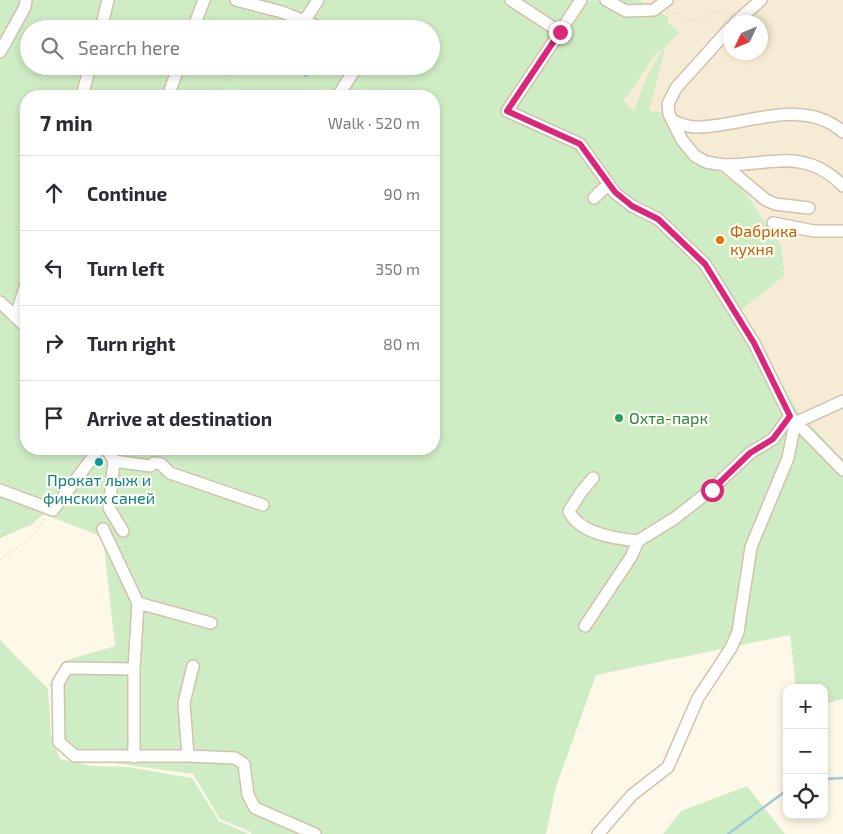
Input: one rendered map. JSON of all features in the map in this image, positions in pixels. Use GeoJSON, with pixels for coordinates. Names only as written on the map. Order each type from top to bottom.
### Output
{"type":"FeatureCollection","features":[{"type":"Feature","properties":{"kind":"street"},"geometry":{"type":"LineString","coordinates":[[0,52],[25,7],[26,0]]}},
{"type":"Feature","properties":{"kind":"street"},"geometry":{"type":"LineString","coordinates":[[103,20],[108,0]]}},
{"type":"Feature","properties":{"kind":"street"},"geometry":{"type":"LineString","coordinates":[[196,20],[204,0]]}},
{"type":"Feature","properties":{"kind":"street"},"geometry":{"type":"LineString","coordinates":[[236,0],[265,4],[305,20],[318,0]]}},
{"type":"Feature","properties":{"kind":"street"},"geometry":{"type":"LineString","coordinates":[[510,0],[560,32]]}},
{"type":"Feature","properties":{"kind":"street"},"geometry":{"type":"LineString","coordinates":[[581,0],[507,111],[580,144],[608,184],[632,206],[658,219],[705,264],[754,343],[793,420],[843,470]]}},
{"type":"Feature","properties":{"kind":"street"},"geometry":{"type":"LineString","coordinates":[[606,0],[626,10],[656,9],[667,0]]}},
{"type":"Feature","properties":{"kind":"street"},"geometry":{"type":"LineString","coordinates":[[744,15],[761,0]]}},
{"type":"Feature","properties":{"kind":"street"},"geometry":{"type":"LineString","coordinates":[[723,36],[676,88],[668,104],[671,118],[682,140],[698,158],[724,165],[752,165],[786,159],[807,163],[830,173],[843,186]]}},
{"type":"Feature","properties":{"kind":"street"},"geometry":{"type":"LineString","coordinates":[[84,90],[88,75]]}},
{"type":"Feature","properties":{"kind":"street"},"geometry":{"type":"LineString","coordinates":[[170,90],[176,75]]}},
{"type":"Feature","properties":{"kind":"street"},"geometry":{"type":"LineString","coordinates":[[342,90],[351,75]]}},
{"type":"Feature","properties":{"kind":"street"},"geometry":{"type":"LineString","coordinates":[[671,118],[698,128],[784,115],[810,116],[826,121],[843,132]]}},
{"type":"Feature","properties":{"kind":"street"},"geometry":{"type":"LineString","coordinates":[[724,165],[766,200],[775,204],[809,208]]}},
{"type":"Feature","properties":{"kind":"street"},"geometry":{"type":"LineString","coordinates":[[594,198],[608,184]]}},
{"type":"Feature","properties":{"kind":"street"},"geometry":{"type":"LineString","coordinates":[[774,223],[814,231],[843,231]]}},
{"type":"Feature","properties":{"kind":"street"},"geometry":{"type":"LineString","coordinates":[[0,302],[20,320]]}},
{"type":"Feature","properties":{"kind":"street"},"geometry":{"type":"LineString","coordinates":[[16,316],[20,303]]}},
{"type":"Feature","properties":{"kind":"street"},"geometry":{"type":"LineString","coordinates":[[585,626],[631,557],[638,541],[675,518],[712,490],[750,453],[773,439],[793,420],[843,400]]}},
{"type":"Feature","properties":{"kind":"street"},"geometry":{"type":"LineString","coordinates":[[598,834],[632,795],[668,766],[698,698],[731,648],[738,632],[751,547],[788,458],[793,420]]}},
{"type":"Feature","properties":{"kind":"street"},"geometry":{"type":"LineString","coordinates":[[0,490],[55,513],[95,455]]}},
{"type":"Feature","properties":{"kind":"street"},"geometry":{"type":"LineString","coordinates":[[110,455],[114,461],[108,508],[123,531]]}},
{"type":"Feature","properties":{"kind":"street"},"geometry":{"type":"LineString","coordinates":[[114,461],[150,466],[154,463],[161,464],[170,473],[263,505]]}},
{"type":"Feature","properties":{"kind":"street"},"geometry":{"type":"LineString","coordinates":[[593,478],[572,505],[570,511],[572,516],[579,523],[601,534],[638,541]]}},
{"type":"Feature","properties":{"kind":"street"},"geometry":{"type":"LineString","coordinates":[[103,529],[138,603],[134,669],[134,757]]}},
{"type":"Feature","properties":{"kind":"street"},"geometry":{"type":"LineString","coordinates":[[138,603],[211,623]]}},
{"type":"Feature","properties":{"kind":"street"},"geometry":{"type":"LineString","coordinates":[[188,756],[184,703],[194,666]]}},
{"type":"Feature","properties":{"kind":"street"},"geometry":{"type":"LineString","coordinates":[[134,669],[67,668],[58,683],[59,742],[74,756],[235,758],[244,764],[248,795],[255,808],[314,834]]}},
{"type":"Feature","properties":{"kind":"path"},"geometry":{"type":"LineString","coordinates":[[209,0],[262,20]]}},
{"type":"Feature","properties":{"kind":"path"},"geometry":{"type":"LineString","coordinates":[[656,9],[666,14],[677,13],[688,21],[721,11],[729,15]]}},
{"type":"Feature","properties":{"kind":"path"},"geometry":{"type":"LineString","coordinates":[[214,90],[236,75]]}},
{"type":"Feature","properties":{"kind":"path"},"geometry":{"type":"LineString","coordinates":[[366,90],[374,77]]}},
{"type":"Feature","properties":{"kind":"path"},"geometry":{"type":"LineString","coordinates":[[597,100],[645,137],[654,135],[671,118]]}},
{"type":"Feature","properties":{"kind":"path"},"geometry":{"type":"LineString","coordinates":[[0,122],[20,124]]}},
{"type":"Feature","properties":{"kind":"path"},"geometry":{"type":"LineString","coordinates":[[677,215],[698,158]]}},
{"type":"Feature","properties":{"kind":"path"},"geometry":{"type":"LineString","coordinates":[[0,216],[11,218],[20,223]]}},
{"type":"Feature","properties":{"kind":"path"},"geometry":{"type":"LineString","coordinates":[[0,560],[31,538],[43,519],[55,513]]}},
{"type":"Feature","properties":{"kind":"path"},"geometry":{"type":"LineString","coordinates":[[0,537],[15,526],[42,515],[55,513],[103,529]]}},
{"type":"Feature","properties":{"kind":"path"},"geometry":{"type":"LineString","coordinates":[[123,531],[126,559]]}},
{"type":"Feature","properties":{"kind":"shaded area"},"geometry":{"type":"Polygon","coordinates":[[[639,0],[843,0],[843,458],[798,411],[740,310],[785,275],[781,246],[748,197],[695,165],[684,150],[664,112],[632,111],[624,102],[655,55],[680,32],[668,23],[668,17],[639,0]]]}},
{"type":"Feature","properties":{"kind":"green space","name":"Охта-парк"},"geometry":{"type":"Polygon","coordinates":[[[0,0],[639,0],[668,17],[668,23],[680,32],[666,45],[649,111],[664,112],[695,165],[719,172],[737,184],[781,246],[785,275],[740,311],[798,411],[843,459],[843,699],[828,703],[828,684],[796,684],[790,635],[596,675],[556,787],[546,834],[251,834],[251,832],[220,819],[193,774],[63,756],[50,684],[64,661],[115,646],[103,537],[43,514],[31,525],[0,538],[0,0]],[[663,48],[655,55],[624,101],[633,111],[646,79],[663,48]]]}},
{"type":"Feature","properties":{"kind":"green space"},"geometry":{"type":"Polygon","coordinates":[[[0,640],[48,689],[51,735],[60,759],[92,766],[128,767],[192,778],[219,821],[249,834],[0,834],[0,640]]]}},
{"type":"Feature","properties":{"kind":"green space"},"geometry":{"type":"Polygon","coordinates":[[[747,786],[785,834],[663,834],[681,811],[747,786]]]}},
{"type":"Feature","properties":{"kind":"waterway"},"geometry":{"type":"LineString","coordinates":[[828,779],[843,778]]}},
{"type":"Feature","properties":{"kind":"waterway"},"geometry":{"type":"LineString","coordinates":[[728,834],[783,793]]}},
{"type":"Feature","properties":{"kind":"place","name":"Фабрика кухня"},"geometry":{"type":"Point","coordinates":[720,240]}},
{"type":"Feature","properties":{"kind":"place","name":"Охта-парк"},"geometry":{"type":"Point","coordinates":[619,418]}},
{"type":"Feature","properties":{"kind":"place","name":"Прокат лыж и финских саней"},"geometry":{"type":"Point","coordinates":[99,462]}},
{"type":"Feature","properties":{"kind":"route"},"geometry":{"type":"LineString","coordinates":[[560,32],[507,111],[580,144],[615,192],[632,206],[658,219],[676,234],[705,264],[754,343],[773,378],[790,416],[773,439],[750,453],[712,490]]}}]}
